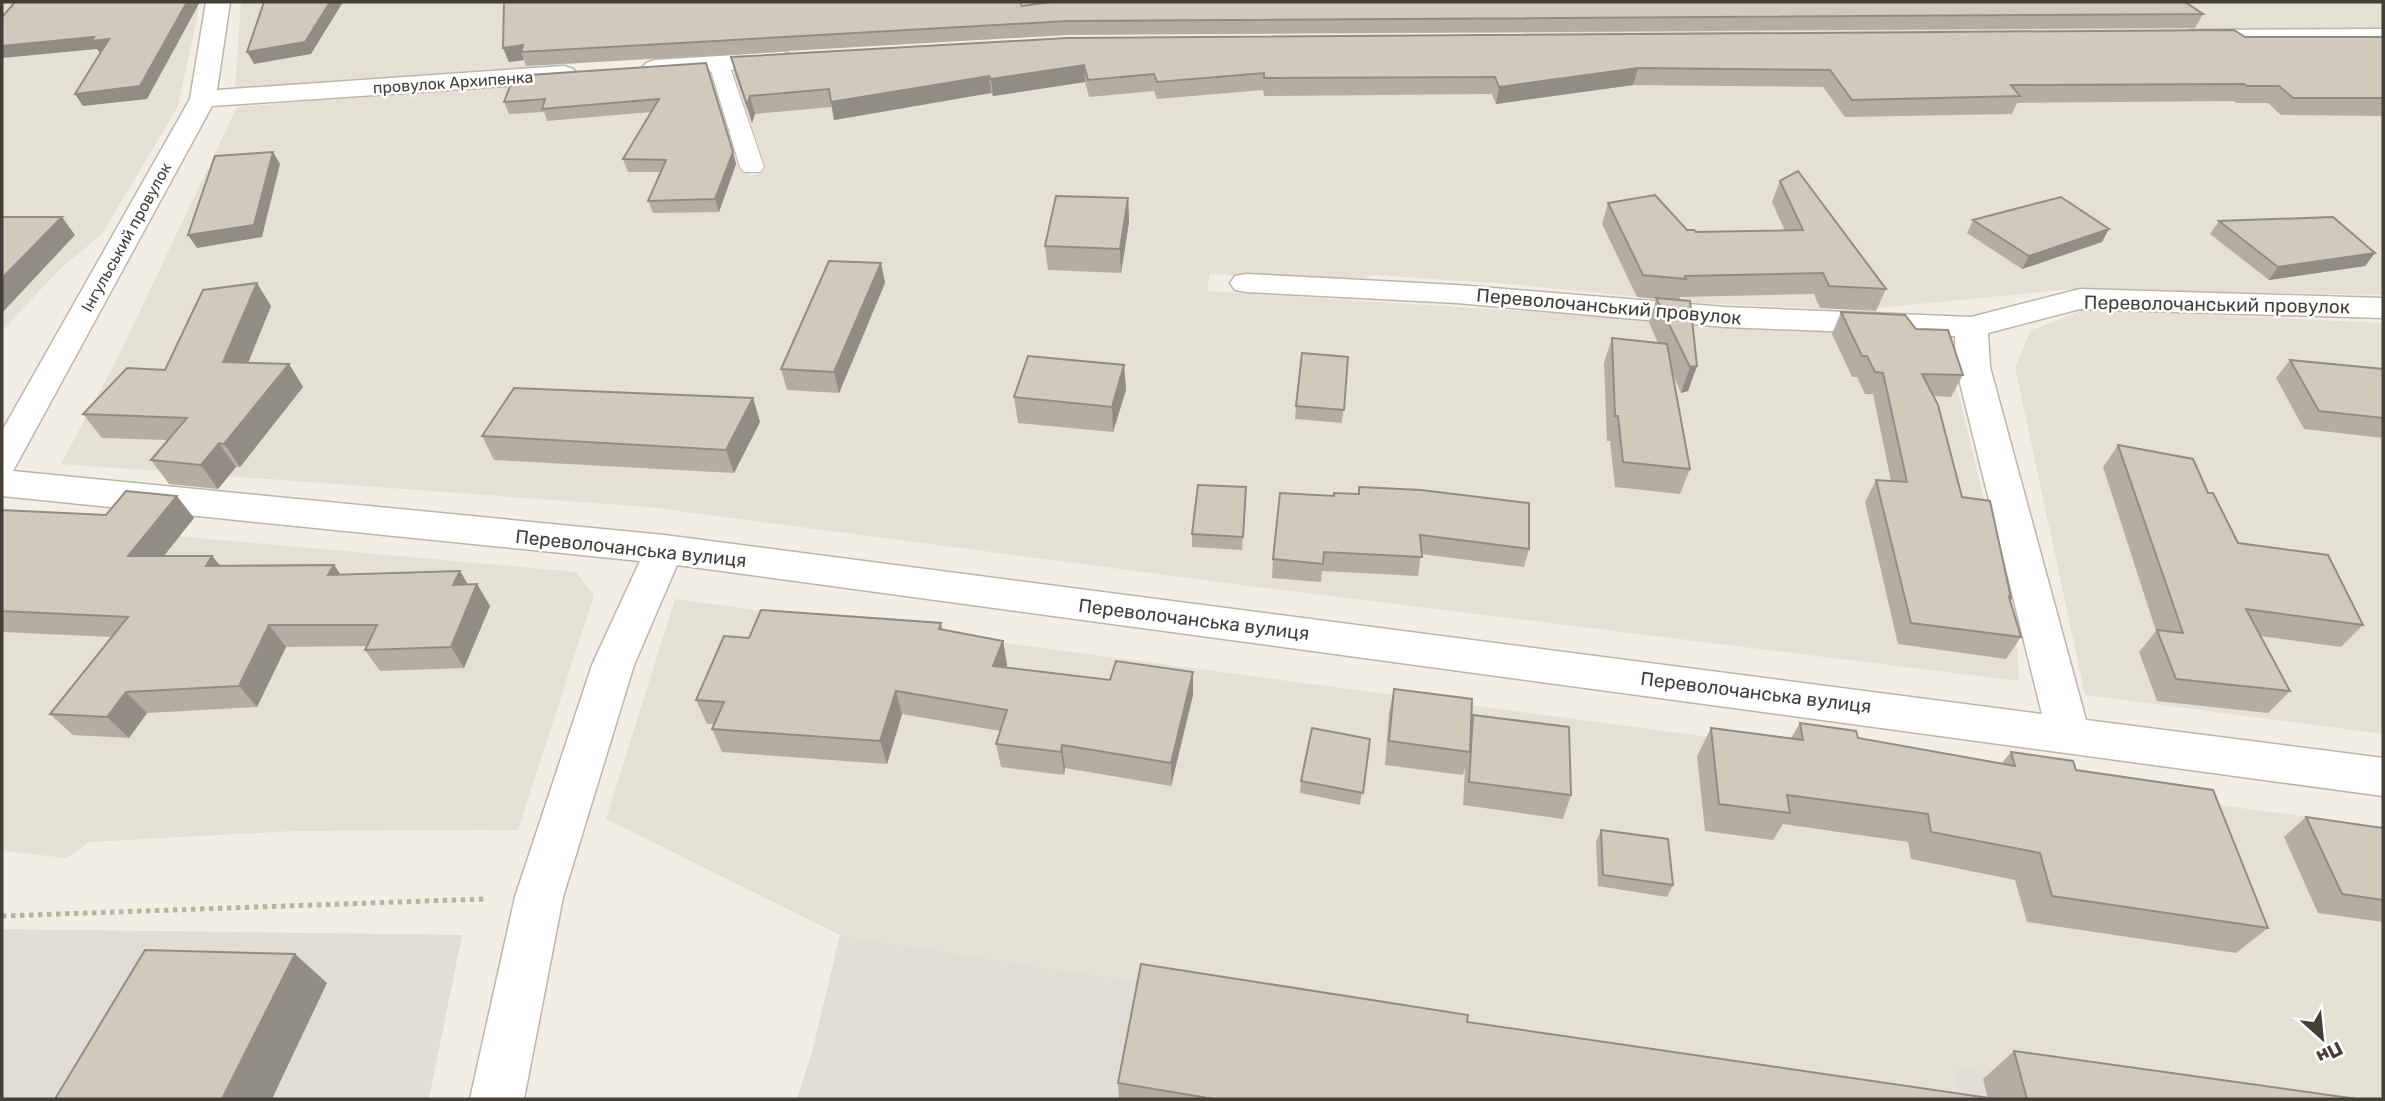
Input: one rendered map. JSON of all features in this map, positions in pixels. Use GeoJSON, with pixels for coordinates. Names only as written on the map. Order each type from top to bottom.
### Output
{"type":"FeatureCollection","features":[{"type":"Feature","properties":{"kind":"street","name":"Інгульський провулок"},"geometry":{"type":"LineString","coordinates":[[2,462],[203,99],[218,2]]}},
{"type":"Feature","properties":{"kind":"street"},"geometry":{"type":"LineString","coordinates":[[2174,37],[2383,36]]}},
{"type":"Feature","properties":{"kind":"street"},"geometry":{"type":"LineString","coordinates":[[635,70],[803,59]]}},
{"type":"Feature","properties":{"kind":"street","name":"провулок Архипенка"},"geometry":{"type":"LineString","coordinates":[[203,99],[594,72]]}},
{"type":"Feature","properties":{"kind":"street","name":"Переволочанський провулок"},"geometry":{"type":"LineString","coordinates":[[1246,283],[1457,294],[1725,317],[1971,327],[2080,299],[2383,308]]}},
{"type":"Feature","properties":{"kind":"street"},"geometry":{"type":"LineString","coordinates":[[1971,327],[1973,367],[2068,733]]}},
{"type":"Feature","properties":{"kind":"street","name":"Переволочанська вулиця"},"geometry":{"type":"LineString","coordinates":[[2,483],[664,549],[2068,733],[2383,777]]}},
{"type":"Feature","properties":{"kind":"street"},"geometry":{"type":"LineString","coordinates":[[497,1099],[539,897],[613,665],[664,549]]}},
{"type":"Feature","properties":{"kind":"lane"},"geometry":{"type":"LineString","coordinates":[[719,64],[752,167]]}},
{"type":"Feature","properties":{"kind":"path"},"geometry":{"type":"LineString","coordinates":[[2,916],[539,897]]}},
{"type":"Feature","properties":{"kind":"shaded area"},"geometry":{"type":"Polygon","coordinates":[[[2,2],[198,2],[198,14],[178,106],[102,234],[60,269],[2,331],[2,2]]]}},
{"type":"Feature","properties":{"kind":"shaded area"},"geometry":{"type":"Polygon","coordinates":[[[241,2],[2383,2],[2383,29],[1832,35],[1232,32],[1057,35],[639,59],[235,89],[241,2]]]}},
{"type":"Feature","properties":{"kind":"shaded area"},"geometry":{"type":"Polygon","coordinates":[[[2383,51],[2383,295],[2074,289],[1857,310],[1698,303],[1508,284],[1374,275],[1356,281],[1210,274],[1207,291],[1935,337],[1960,399],[2016,634],[2019,681],[1226,583],[649,507],[61,464],[118,357],[237,107],[569,81],[717,74],[750,177],[764,170],[729,74],[927,59],[2383,51]]]}},
{"type":"Feature","properties":{"kind":"shaded area"},"geometry":{"type":"Polygon","coordinates":[[[2087,309],[2383,323],[2383,734],[2085,695],[2015,367],[2031,330],[2087,309]]]}},
{"type":"Feature","properties":{"kind":"shaded area"},"geometry":{"type":"Polygon","coordinates":[[[2,527],[132,532],[576,572],[594,595],[518,830],[295,831],[89,842],[67,858],[2,851],[2,527]]]}},
{"type":"Feature","properties":{"kind":"shaded area"},"geometry":{"type":"Polygon","coordinates":[[[675,599],[2383,827],[2383,1099],[2191,1099],[1954,1066],[1960,1099],[1598,1053],[840,935],[606,819],[675,599]]]}},
{"type":"Feature","properties":{"kind":"shaded area"},"geometry":{"type":"Polygon","coordinates":[[[2,929],[462,935],[429,1099],[2,1099],[2,929]]]}},
{"type":"Feature","properties":{"kind":"shaded area"},"geometry":{"type":"Polygon","coordinates":[[[840,935],[1598,1053],[1838,1099],[797,1099],[812,1052],[840,935]]]}},
{"type":"Feature","properties":{"kind":"shaded area"},"geometry":{"type":"Polygon","coordinates":[[[1954,1066],[2191,1099],[1960,1099],[1954,1066]]]}},
{"type":"Feature","properties":{"kind":"building"},"geometry":{"type":"Polygon","coordinates":[[[15,2],[187,2],[140,86],[75,94],[109,39],[92,41],[94,37],[2,46],[2,17],[15,2]]]}},
{"type":"Feature","properties":{"kind":"building"},"geometry":{"type":"Polygon","coordinates":[[[264,2],[330,2],[305,42],[247,52],[264,2]]]}},
{"type":"Feature","properties":{"kind":"building"},"geometry":{"type":"Polygon","coordinates":[[[504,2],[1020,2],[1022,6],[1050,2],[2185,2],[2203,14],[1067,21],[521,52],[523,45],[503,48],[504,2]]]}},
{"type":"Feature","properties":{"kind":"building"},"geometry":{"type":"Polygon","coordinates":[[[2234,30],[2245,37],[2383,37],[2383,98],[2293,98],[2279,86],[2244,84],[2011,85],[2020,96],[1852,100],[1830,70],[1638,68],[1499,87],[1495,77],[1264,78],[1264,73],[1157,82],[1154,74],[1088,80],[1084,65],[991,79],[989,76],[831,102],[829,89],[750,96],[747,105],[731,57],[1067,38],[2234,30]]]}},
{"type":"Feature","properties":{"kind":"building"},"geometry":{"type":"Polygon","coordinates":[[[706,63],[733,152],[715,199],[648,201],[666,160],[623,159],[659,99],[542,109],[545,99],[504,102],[514,76],[706,63]]]}},
{"type":"Feature","properties":{"kind":"building"},"geometry":{"type":"Polygon","coordinates":[[[273,152],[254,225],[188,235],[215,156],[273,152]]]}},
{"type":"Feature","properties":{"kind":"building"},"geometry":{"type":"Polygon","coordinates":[[[1798,171],[1886,289],[1829,286],[1823,273],[1685,276],[1686,279],[1643,275],[1608,203],[1655,195],[1687,230],[1696,232],[1803,230],[1780,181],[1798,171]]]}},
{"type":"Feature","properties":{"kind":"building"},"geometry":{"type":"Polygon","coordinates":[[[1056,196],[1128,198],[1120,249],[1045,246],[1056,196]]]}},
{"type":"Feature","properties":{"kind":"building"},"geometry":{"type":"Polygon","coordinates":[[[2061,197],[2109,229],[2029,256],[1973,220],[2061,197]]]}},
{"type":"Feature","properties":{"kind":"building"},"geometry":{"type":"Polygon","coordinates":[[[2,217],[62,217],[2,278],[2,217]]]}},
{"type":"Feature","properties":{"kind":"building"},"geometry":{"type":"Polygon","coordinates":[[[2333,217],[2375,253],[2278,267],[2219,221],[2333,217]]]}},
{"type":"Feature","properties":{"kind":"building"},"geometry":{"type":"Polygon","coordinates":[[[829,261],[881,263],[834,372],[781,369],[829,261]]]}},
{"type":"Feature","properties":{"kind":"building"},"geometry":{"type":"Polygon","coordinates":[[[257,283],[223,362],[289,364],[224,444],[219,443],[201,465],[151,460],[187,418],[83,414],[127,368],[165,370],[203,290],[257,283]]]}},
{"type":"Feature","properties":{"kind":"building"},"geometry":{"type":"Polygon","coordinates":[[[1656,298],[1690,301],[1697,366],[1690,367],[1656,298]]]}},
{"type":"Feature","properties":{"kind":"building"},"geometry":{"type":"Polygon","coordinates":[[[1841,312],[1905,315],[1916,329],[1948,330],[1963,375],[1922,374],[1938,405],[1962,497],[1990,501],[2011,598],[2009,597],[2021,637],[1911,623],[1876,480],[1907,482],[1883,373],[1875,372],[1867,356],[1862,356],[1841,312]]]}},
{"type":"Feature","properties":{"kind":"building"},"geometry":{"type":"Polygon","coordinates":[[[1612,338],[1667,344],[1690,469],[1623,462],[1618,416],[1615,416],[1612,338]]]}},
{"type":"Feature","properties":{"kind":"building"},"geometry":{"type":"Polygon","coordinates":[[[1302,353],[1348,357],[1344,410],[1296,406],[1302,353]]]}},
{"type":"Feature","properties":{"kind":"building"},"geometry":{"type":"Polygon","coordinates":[[[1028,356],[1124,365],[1112,407],[1014,397],[1028,356]]]}},
{"type":"Feature","properties":{"kind":"building"},"geometry":{"type":"Polygon","coordinates":[[[2290,360],[2383,369],[2383,418],[2319,411],[2290,360]]]}},
{"type":"Feature","properties":{"kind":"building"},"geometry":{"type":"Polygon","coordinates":[[[514,388],[753,398],[726,450],[482,436],[514,388]]]}},
{"type":"Feature","properties":{"kind":"building"},"geometry":{"type":"Polygon","coordinates":[[[2118,445],[2193,459],[2208,493],[2213,493],[2238,543],[2328,555],[2363,625],[2246,609],[2290,691],[2176,679],[2157,630],[2183,633],[2118,445]]]}},
{"type":"Feature","properties":{"kind":"building"},"geometry":{"type":"Polygon","coordinates":[[[1198,485],[1246,487],[1243,537],[1192,534],[1198,485]]]}},
{"type":"Feature","properties":{"kind":"building"},"geometry":{"type":"Polygon","coordinates":[[[1359,487],[1421,490],[1529,503],[1529,549],[1420,535],[1422,557],[1324,552],[1323,564],[1273,559],[1280,493],[1334,496],[1334,493],[1359,494],[1359,487]]]}},
{"type":"Feature","properties":{"kind":"building"},"geometry":{"type":"Polygon","coordinates":[[[126,491],[177,496],[128,556],[212,556],[206,566],[334,565],[328,575],[460,571],[453,585],[477,584],[451,647],[365,650],[377,625],[269,625],[239,686],[126,692],[107,717],[50,714],[128,617],[2,611],[2,510],[106,515],[126,491]]]}},
{"type":"Feature","properties":{"kind":"building"},"geometry":{"type":"Polygon","coordinates":[[[761,610],[941,623],[939,629],[1003,641],[993,666],[1110,680],[1116,661],[1193,672],[1171,763],[1062,745],[1061,752],[996,744],[1007,710],[896,691],[880,741],[712,729],[724,702],[696,700],[724,636],[749,638],[761,610]]]}},
{"type":"Feature","properties":{"kind":"building"},"geometry":{"type":"Polygon","coordinates":[[[1394,689],[1472,699],[1470,752],[1389,741],[1394,689]]]}},
{"type":"Feature","properties":{"kind":"building"},"geometry":{"type":"Polygon","coordinates":[[[1473,715],[1569,727],[1571,795],[1469,782],[1473,715]]]}},
{"type":"Feature","properties":{"kind":"building"},"geometry":{"type":"Polygon","coordinates":[[[1800,723],[1856,731],[1858,738],[2015,766],[2011,752],[2073,761],[2076,770],[2213,790],[2268,928],[2052,896],[2040,853],[1931,832],[1928,814],[1787,795],[1790,813],[1719,804],[1711,728],[1803,740],[1800,723]]]}},
{"type":"Feature","properties":{"kind":"building"},"geometry":{"type":"Polygon","coordinates":[[[1312,728],[1370,739],[1363,793],[1301,781],[1312,728]]]}},
{"type":"Feature","properties":{"kind":"building"},"geometry":{"type":"Polygon","coordinates":[[[2306,817],[2383,828],[2383,900],[2342,894],[2306,817]]]}},
{"type":"Feature","properties":{"kind":"building"},"geometry":{"type":"Polygon","coordinates":[[[1601,830],[1668,839],[1673,885],[1603,875],[1601,830]]]}},
{"type":"Feature","properties":{"kind":"building"},"geometry":{"type":"Polygon","coordinates":[[[145,950],[295,954],[222,1099],[55,1099],[145,950]]]}},
{"type":"Feature","properties":{"kind":"building"},"geometry":{"type":"Polygon","coordinates":[[[1141,964],[1468,1015],[1467,1022],[1996,1099],[1214,1099],[1118,1083],[1141,964]]]}},
{"type":"Feature","properties":{"kind":"building"},"geometry":{"type":"Polygon","coordinates":[[[2014,1051],[2357,1099],[2027,1099],[2014,1051]]]}}]}
